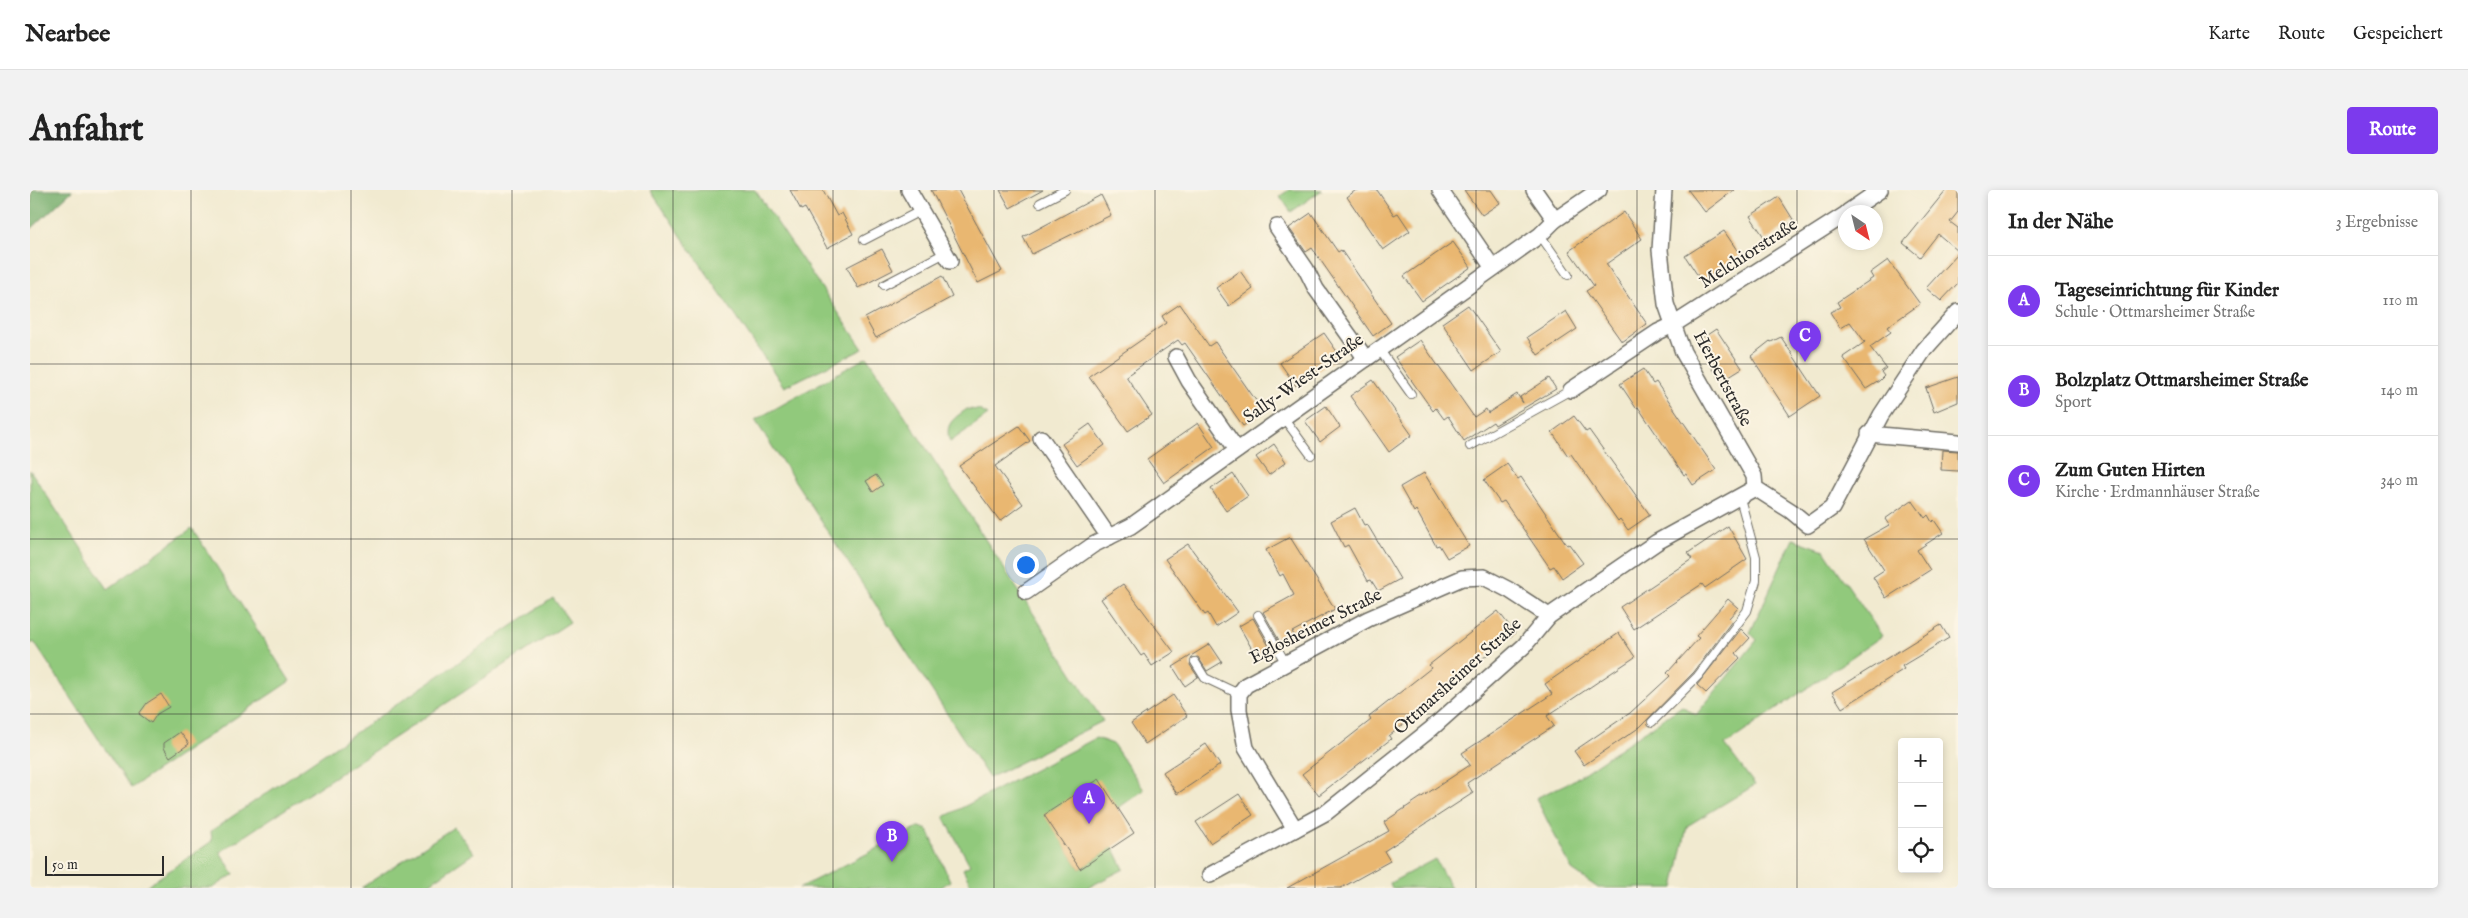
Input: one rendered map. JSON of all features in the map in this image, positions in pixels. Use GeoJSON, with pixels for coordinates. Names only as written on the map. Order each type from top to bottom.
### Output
{"type":"FeatureCollection","features":[{"type":"Feature","properties":{"kind":"street"},"geometry":{"type":"LineString","coordinates":[[909,190],[947,257]]}},
{"type":"Feature","properties":{"kind":"street"},"geometry":{"type":"LineString","coordinates":[[1440,190],[1493,268]]}},
{"type":"Feature","properties":{"kind":"street"},"geometry":{"type":"LineString","coordinates":[[1534,190],[1555,220]]}},
{"type":"Feature","properties":{"kind":"street","name":"Sally-Wiest-Straße"},"geometry":{"type":"LineString","coordinates":[[1026,592],[1093,545],[1131,526],[1540,235],[1555,220],[1599,190]]}},
{"type":"Feature","properties":{"kind":"street","name":"Herbertstraße"},"geometry":{"type":"LineString","coordinates":[[1664,190],[1660,250],[1666,304],[1683,352],[1754,476],[1755,488]]}},
{"type":"Feature","properties":{"kind":"street","name":"Melchiorstraße"},"geometry":{"type":"LineString","coordinates":[[1858,205],[1880,190]]}},
{"type":"Feature","properties":{"kind":"street","name":"Melchiorstraße"},"geometry":{"type":"LineString","coordinates":[[1571,390],[1658,332],[1838,219]]}},
{"type":"Feature","properties":{"kind":"street"},"geometry":{"type":"LineString","coordinates":[[1277,227],[1306,269],[1316,289],[1366,359]]}},
{"type":"Feature","properties":{"kind":"street"},"geometry":{"type":"LineString","coordinates":[[1755,488],[1808,525],[1832,508],[1869,434],[1924,350],[1958,312]]}},
{"type":"Feature","properties":{"kind":"street"},"geometry":{"type":"LineString","coordinates":[[1176,357],[1189,381],[1237,450]]}},
{"type":"Feature","properties":{"kind":"street"},"geometry":{"type":"LineString","coordinates":[[1869,434],[1958,442]]}},
{"type":"Feature","properties":{"kind":"street"},"geometry":{"type":"LineString","coordinates":[[1041,438],[1109,537]]}},
{"type":"Feature","properties":{"kind":"street","name":"Ottmarsheimer Straße"},"geometry":{"type":"LineString","coordinates":[[1210,875],[1327,812],[1431,729],[1524,646],[1549,616],[1657,542],[1740,498],[1755,488]]}},
{"type":"Feature","properties":{"kind":"street","name":"Eglosheimer Straße"},"geometry":{"type":"LineString","coordinates":[[1239,694],[1246,685],[1285,662],[1368,619],[1462,578],[1484,577],[1509,590],[1549,616]]}},
{"type":"Feature","properties":{"kind":"street"},"geometry":{"type":"LineString","coordinates":[[1239,694],[1239,710],[1246,748],[1295,829]]}},
{"type":"Feature","properties":{"kind":"lane"},"geometry":{"type":"LineString","coordinates":[[1040,203],[1064,190]]}},
{"type":"Feature","properties":{"kind":"lane"},"geometry":{"type":"LineString","coordinates":[[864,240],[920,211]]}},
{"type":"Feature","properties":{"kind":"lane"},"geometry":{"type":"LineString","coordinates":[[1540,235],[1568,275]]}},
{"type":"Feature","properties":{"kind":"lane"},"geometry":{"type":"LineString","coordinates":[[884,285],[947,257]]}},
{"type":"Feature","properties":{"kind":"lane"},"geometry":{"type":"LineString","coordinates":[[1379,349],[1411,394]]}},
{"type":"Feature","properties":{"kind":"lane"},"geometry":{"type":"LineString","coordinates":[[1470,446],[1571,390]]}},
{"type":"Feature","properties":{"kind":"lane"},"geometry":{"type":"LineString","coordinates":[[1284,417],[1311,455]]}},
{"type":"Feature","properties":{"kind":"lane"},"geometry":{"type":"LineString","coordinates":[[1652,722],[1698,676],[1747,611],[1756,581],[1756,557],[1740,498]]}},
{"type":"Feature","properties":{"kind":"lane"},"geometry":{"type":"LineString","coordinates":[[1258,615],[1285,662]]}},
{"type":"Feature","properties":{"kind":"lane"},"geometry":{"type":"LineString","coordinates":[[1195,662],[1205,678],[1239,694]]}},
{"type":"Feature","properties":{"kind":"green space"},"geometry":{"type":"Polygon","coordinates":[[[32,190],[73,190],[30,230],[32,190]]]}},
{"type":"Feature","properties":{"kind":"green space"},"geometry":{"type":"Polygon","coordinates":[[[650,190],[755,190],[863,349],[784,387],[650,190]]]}},
{"type":"Feature","properties":{"kind":"green space"},"geometry":{"type":"Polygon","coordinates":[[[1289,190],[1322,190],[1291,212],[1280,196],[1289,190]]]}},
{"type":"Feature","properties":{"kind":"green space"},"geometry":{"type":"Polygon","coordinates":[[[867,357],[1103,721],[989,778],[755,420],[867,357]]]}},
{"type":"Feature","properties":{"kind":"green space"},"geometry":{"type":"Polygon","coordinates":[[[967,409],[979,410],[988,415],[950,442],[948,431],[951,422],[967,409]]]}},
{"type":"Feature","properties":{"kind":"green space"},"geometry":{"type":"Polygon","coordinates":[[[30,470],[108,589],[192,528],[290,681],[131,788],[34,642],[30,644],[30,470]]]}},
{"type":"Feature","properties":{"kind":"green space"},"geometry":{"type":"Polygon","coordinates":[[[1793,539],[1824,550],[1882,636],[1725,745],[1755,785],[1687,826],[1674,888],[1598,888],[1572,870],[1536,798],[1572,781],[1682,706],[1696,715],[1757,640],[1750,633],[1793,539]]]}},
{"type":"Feature","properties":{"kind":"green space"},"geometry":{"type":"Polygon","coordinates":[[[553,598],[570,622],[220,852],[234,874],[213,888],[144,888],[212,841],[211,831],[553,598]]]}},
{"type":"Feature","properties":{"kind":"green space"},"geometry":{"type":"Polygon","coordinates":[[[1096,738],[1113,744],[1144,790],[1118,808],[1045,815],[1080,869],[1113,847],[1124,869],[1087,888],[973,888],[963,869],[970,865],[944,817],[1096,738]]]}},
{"type":"Feature","properties":{"kind":"green space"},"geometry":{"type":"Polygon","coordinates":[[[454,827],[474,853],[423,888],[361,888],[454,827]]]}},
{"type":"Feature","properties":{"kind":"green space"},"geometry":{"type":"Polygon","coordinates":[[[920,827],[928,830],[950,881],[940,888],[799,888],[920,827]]]}},
{"type":"Feature","properties":{"kind":"green space"},"geometry":{"type":"Polygon","coordinates":[[[1435,859],[1451,888],[1392,888],[1390,883],[1435,859]]]}},
{"type":"Feature","properties":{"kind":"building"},"geometry":{"type":"Polygon","coordinates":[[[790,190],[823,190],[837,216],[842,213],[853,234],[827,248],[805,208],[801,210],[790,190]]]}},
{"type":"Feature","properties":{"kind":"building"},"geometry":{"type":"Polygon","coordinates":[[[931,190],[958,190],[1002,271],[978,283],[931,190]]]}},
{"type":"Feature","properties":{"kind":"building"},"geometry":{"type":"Polygon","coordinates":[[[1000,190],[1043,190],[1010,208],[1000,190]]]}},
{"type":"Feature","properties":{"kind":"building"},"geometry":{"type":"Polygon","coordinates":[[[1356,190],[1377,190],[1394,215],[1398,213],[1410,231],[1383,250],[1347,197],[1356,190]]]}},
{"type":"Feature","properties":{"kind":"building"},"geometry":{"type":"Polygon","coordinates":[[[1464,190],[1491,190],[1500,203],[1482,215],[1464,190]]]}},
{"type":"Feature","properties":{"kind":"building"},"geometry":{"type":"Polygon","coordinates":[[[1688,190],[1734,190],[1705,212],[1688,190]]]}},
{"type":"Feature","properties":{"kind":"building"},"geometry":{"type":"Polygon","coordinates":[[[1946,190],[1958,190],[1958,212],[1950,222],[1958,228],[1958,251],[1938,234],[1920,257],[1903,243],[1946,190]]]}},
{"type":"Feature","properties":{"kind":"building"},"geometry":{"type":"Polygon","coordinates":[[[1101,195],[1111,215],[1032,254],[1023,237],[1101,195]]]}},
{"type":"Feature","properties":{"kind":"building"},"geometry":{"type":"Polygon","coordinates":[[[1779,197],[1794,221],[1766,240],[1750,216],[1779,197]]]}},
{"type":"Feature","properties":{"kind":"building"},"geometry":{"type":"Polygon","coordinates":[[[1624,212],[1642,239],[1606,264],[1647,324],[1622,342],[1586,291],[1594,286],[1569,251],[1624,212]]]}},
{"type":"Feature","properties":{"kind":"building"},"geometry":{"type":"Polygon","coordinates":[[[1311,213],[1338,252],[1341,250],[1391,323],[1373,336],[1312,248],[1306,252],[1289,228],[1311,213]]]}},
{"type":"Feature","properties":{"kind":"building"},"geometry":{"type":"Polygon","coordinates":[[[1724,231],[1741,256],[1702,282],[1685,256],[1724,231]]]}},
{"type":"Feature","properties":{"kind":"building"},"geometry":{"type":"Polygon","coordinates":[[[1453,242],[1471,267],[1422,301],[1404,276],[1453,242]]]}},
{"type":"Feature","properties":{"kind":"building"},"geometry":{"type":"Polygon","coordinates":[[[882,249],[893,270],[858,288],[847,267],[882,249]]]}},
{"type":"Feature","properties":{"kind":"building"},"geometry":{"type":"Polygon","coordinates":[[[1958,253],[1958,283],[1941,301],[1926,288],[1958,253]]]}},
{"type":"Feature","properties":{"kind":"building"},"geometry":{"type":"Polygon","coordinates":[[[1888,260],[1920,304],[1887,327],[1891,332],[1870,347],[1886,368],[1881,372],[1884,376],[1866,389],[1843,357],[1865,342],[1850,322],[1840,328],[1830,312],[1840,307],[1837,302],[1873,278],[1870,273],[1888,260]]]}},
{"type":"Feature","properties":{"kind":"building"},"geometry":{"type":"Polygon","coordinates":[[[1240,271],[1253,289],[1229,306],[1216,288],[1240,271]]]}},
{"type":"Feature","properties":{"kind":"building"},"geometry":{"type":"Polygon","coordinates":[[[942,276],[952,297],[876,338],[865,318],[942,276]]]}},
{"type":"Feature","properties":{"kind":"building"},"geometry":{"type":"Polygon","coordinates":[[[1180,304],[1209,346],[1215,342],[1264,412],[1243,426],[1185,343],[1182,345],[1178,340],[1126,376],[1152,415],[1128,431],[1089,376],[1166,323],[1162,316],[1180,304]]]}},
{"type":"Feature","properties":{"kind":"building"},"geometry":{"type":"Polygon","coordinates":[[[1468,305],[1501,352],[1474,370],[1442,323],[1468,305]]]}},
{"type":"Feature","properties":{"kind":"building"},"geometry":{"type":"Polygon","coordinates":[[[1566,311],[1577,329],[1538,355],[1527,337],[1566,311]]]}},
{"type":"Feature","properties":{"kind":"building"},"geometry":{"type":"Polygon","coordinates":[[[1716,329],[1742,368],[1721,381],[1711,366],[1714,364],[1698,341],[1716,329]]]}},
{"type":"Feature","properties":{"kind":"building"},"geometry":{"type":"Polygon","coordinates":[[[1324,333],[1340,356],[1296,386],[1280,363],[1324,333]]]}},
{"type":"Feature","properties":{"kind":"building"},"geometry":{"type":"Polygon","coordinates":[[[1781,337],[1820,396],[1790,416],[1751,356],[1770,341],[1781,337]]]}},
{"type":"Feature","properties":{"kind":"building"},"geometry":{"type":"Polygon","coordinates":[[[1420,340],[1474,417],[1486,409],[1488,413],[1517,394],[1523,403],[1520,397],[1549,378],[1556,389],[1495,425],[1493,422],[1464,441],[1448,416],[1444,419],[1436,408],[1433,411],[1395,357],[1420,340]]]}},
{"type":"Feature","properties":{"kind":"building"},"geometry":{"type":"Polygon","coordinates":[[[1643,369],[1653,384],[1656,382],[1716,470],[1693,485],[1620,384],[1643,369]]]}},
{"type":"Feature","properties":{"kind":"building"},"geometry":{"type":"Polygon","coordinates":[[[1958,377],[1958,402],[1934,412],[1926,388],[1958,377]]]}},
{"type":"Feature","properties":{"kind":"building"},"geometry":{"type":"Polygon","coordinates":[[[1373,380],[1412,435],[1389,452],[1350,396],[1373,380]]]}},
{"type":"Feature","properties":{"kind":"building"},"geometry":{"type":"Polygon","coordinates":[[[1326,406],[1340,427],[1320,442],[1305,421],[1326,406]]]}},
{"type":"Feature","properties":{"kind":"building"},"geometry":{"type":"Polygon","coordinates":[[[1574,416],[1586,432],[1589,430],[1650,515],[1628,530],[1620,519],[1618,521],[1571,454],[1568,456],[1552,432],[1574,416]]]}},
{"type":"Feature","properties":{"kind":"building"},"geometry":{"type":"Polygon","coordinates":[[[1198,423],[1214,447],[1164,483],[1147,459],[1198,423]]]}},
{"type":"Feature","properties":{"kind":"building"},"geometry":{"type":"Polygon","coordinates":[[[1090,424],[1105,445],[1077,465],[1062,444],[1090,424]]]}},
{"type":"Feature","properties":{"kind":"building"},"geometry":{"type":"Polygon","coordinates":[[[1019,426],[1030,441],[995,466],[1023,504],[1000,521],[959,466],[1019,426]]]}},
{"type":"Feature","properties":{"kind":"building"},"geometry":{"type":"Polygon","coordinates":[[[1274,444],[1286,462],[1269,475],[1256,457],[1274,444]]]}},
{"type":"Feature","properties":{"kind":"building"},"geometry":{"type":"Polygon","coordinates":[[[1942,450],[1958,451],[1958,471],[1941,470],[1942,450]]]}},
{"type":"Feature","properties":{"kind":"building"},"geometry":{"type":"Polygon","coordinates":[[[1507,464],[1518,479],[1521,477],[1567,545],[1569,544],[1583,563],[1562,578],[1554,566],[1550,568],[1504,501],[1500,503],[1484,480],[1507,464]]]}},
{"type":"Feature","properties":{"kind":"building"},"geometry":{"type":"Polygon","coordinates":[[[1424,473],[1469,546],[1447,558],[1439,545],[1436,546],[1416,510],[1414,512],[1400,487],[1424,473]]]}},
{"type":"Feature","properties":{"kind":"building"},"geometry":{"type":"Polygon","coordinates":[[[1233,474],[1248,496],[1226,511],[1211,489],[1233,474]]]}},
{"type":"Feature","properties":{"kind":"building"},"geometry":{"type":"Polygon","coordinates":[[[876,475],[883,485],[873,492],[866,481],[876,475]]]}},
{"type":"Feature","properties":{"kind":"building"},"geometry":{"type":"Polygon","coordinates":[[[1912,500],[1925,518],[1928,515],[1932,522],[1934,520],[1943,533],[1917,550],[1930,570],[1886,598],[1873,577],[1884,570],[1864,539],[1889,525],[1885,519],[1912,500]]]}},
{"type":"Feature","properties":{"kind":"building"},"geometry":{"type":"Polygon","coordinates":[[[1355,508],[1364,525],[1367,524],[1400,579],[1378,591],[1371,580],[1368,581],[1348,545],[1344,547],[1331,521],[1355,508]]]}},
{"type":"Feature","properties":{"kind":"building"},"geometry":{"type":"Polygon","coordinates":[[[1728,526],[1747,559],[1705,588],[1702,584],[1634,629],[1620,607],[1692,559],[1688,553],[1728,526]]]}},
{"type":"Feature","properties":{"kind":"building"},"geometry":{"type":"Polygon","coordinates":[[[1290,537],[1335,609],[1292,632],[1294,635],[1280,642],[1263,612],[1294,595],[1283,574],[1280,576],[1266,550],[1290,537]]]}},
{"type":"Feature","properties":{"kind":"building"},"geometry":{"type":"Polygon","coordinates":[[[1188,544],[1238,612],[1216,627],[1208,613],[1205,615],[1165,559],[1188,544]]]}},
{"type":"Feature","properties":{"kind":"building"},"geometry":{"type":"Polygon","coordinates":[[[1123,584],[1174,652],[1152,666],[1144,654],[1141,656],[1101,599],[1123,584]]]}},
{"type":"Feature","properties":{"kind":"building"},"geometry":{"type":"Polygon","coordinates":[[[1728,599],[1738,608],[1729,618],[1732,621],[1694,672],[1640,727],[1584,765],[1574,751],[1630,713],[1670,676],[1667,673],[1699,638],[1696,636],[1728,599]]]}},
{"type":"Feature","properties":{"kind":"building"},"geometry":{"type":"Polygon","coordinates":[[[1498,611],[1515,633],[1450,684],[1452,686],[1389,736],[1391,739],[1319,795],[1302,774],[1371,720],[1369,717],[1431,668],[1429,665],[1498,611]]]}},
{"type":"Feature","properties":{"kind":"building"},"geometry":{"type":"Polygon","coordinates":[[[1253,618],[1270,648],[1256,656],[1239,626],[1253,618]]]}},
{"type":"Feature","properties":{"kind":"building"},"geometry":{"type":"Polygon","coordinates":[[[1941,625],[1949,638],[1902,666],[1904,669],[1842,708],[1832,692],[1941,625]]]}},
{"type":"Feature","properties":{"kind":"building"},"geometry":{"type":"Polygon","coordinates":[[[1741,629],[1750,638],[1736,653],[1740,658],[1706,693],[1697,685],[1741,629]]]}},
{"type":"Feature","properties":{"kind":"building"},"geometry":{"type":"Polygon","coordinates":[[[1619,633],[1635,657],[1547,716],[1554,726],[1467,783],[1473,793],[1384,851],[1390,861],[1341,888],[1287,888],[1389,831],[1384,822],[1470,765],[1462,753],[1552,694],[1545,684],[1619,633]]]}},
{"type":"Feature","properties":{"kind":"building"},"geometry":{"type":"Polygon","coordinates":[[[1210,644],[1222,662],[1207,671],[1198,657],[1192,658],[1190,665],[1198,677],[1185,686],[1173,667],[1210,644]]]}},
{"type":"Feature","properties":{"kind":"building"},"geometry":{"type":"Polygon","coordinates":[[[161,694],[169,707],[157,714],[151,723],[139,714],[147,703],[161,694]]]}},
{"type":"Feature","properties":{"kind":"building"},"geometry":{"type":"Polygon","coordinates":[[[1173,695],[1187,716],[1145,744],[1131,723],[1173,695]]]}},
{"type":"Feature","properties":{"kind":"building"},"geometry":{"type":"Polygon","coordinates":[[[180,732],[189,744],[170,757],[164,748],[164,743],[180,732]]]}},
{"type":"Feature","properties":{"kind":"building"},"geometry":{"type":"Polygon","coordinates":[[[1206,744],[1220,765],[1177,794],[1163,772],[1206,744]]]}},
{"type":"Feature","properties":{"kind":"building"},"geometry":{"type":"Polygon","coordinates":[[[1099,779],[1134,833],[1080,869],[1044,815],[1099,779]]]}},
{"type":"Feature","properties":{"kind":"building"},"geometry":{"type":"Polygon","coordinates":[[[1239,794],[1253,815],[1210,843],[1196,822],[1239,794]]]}},
{"type":"Feature","properties":{"kind":"place","name":"Zum Guten Hirten"},"geometry":{"type":"Point","coordinates":[1805,362]}},
{"type":"Feature","properties":{"kind":"place","name":"Tageseinrichtung für Kinder"},"geometry":{"type":"Point","coordinates":[1089,824]}},
{"type":"Feature","properties":{"kind":"place","name":"Bolzplatz Ottmarsheimer Straße"},"geometry":{"type":"Point","coordinates":[892,862]}}]}
